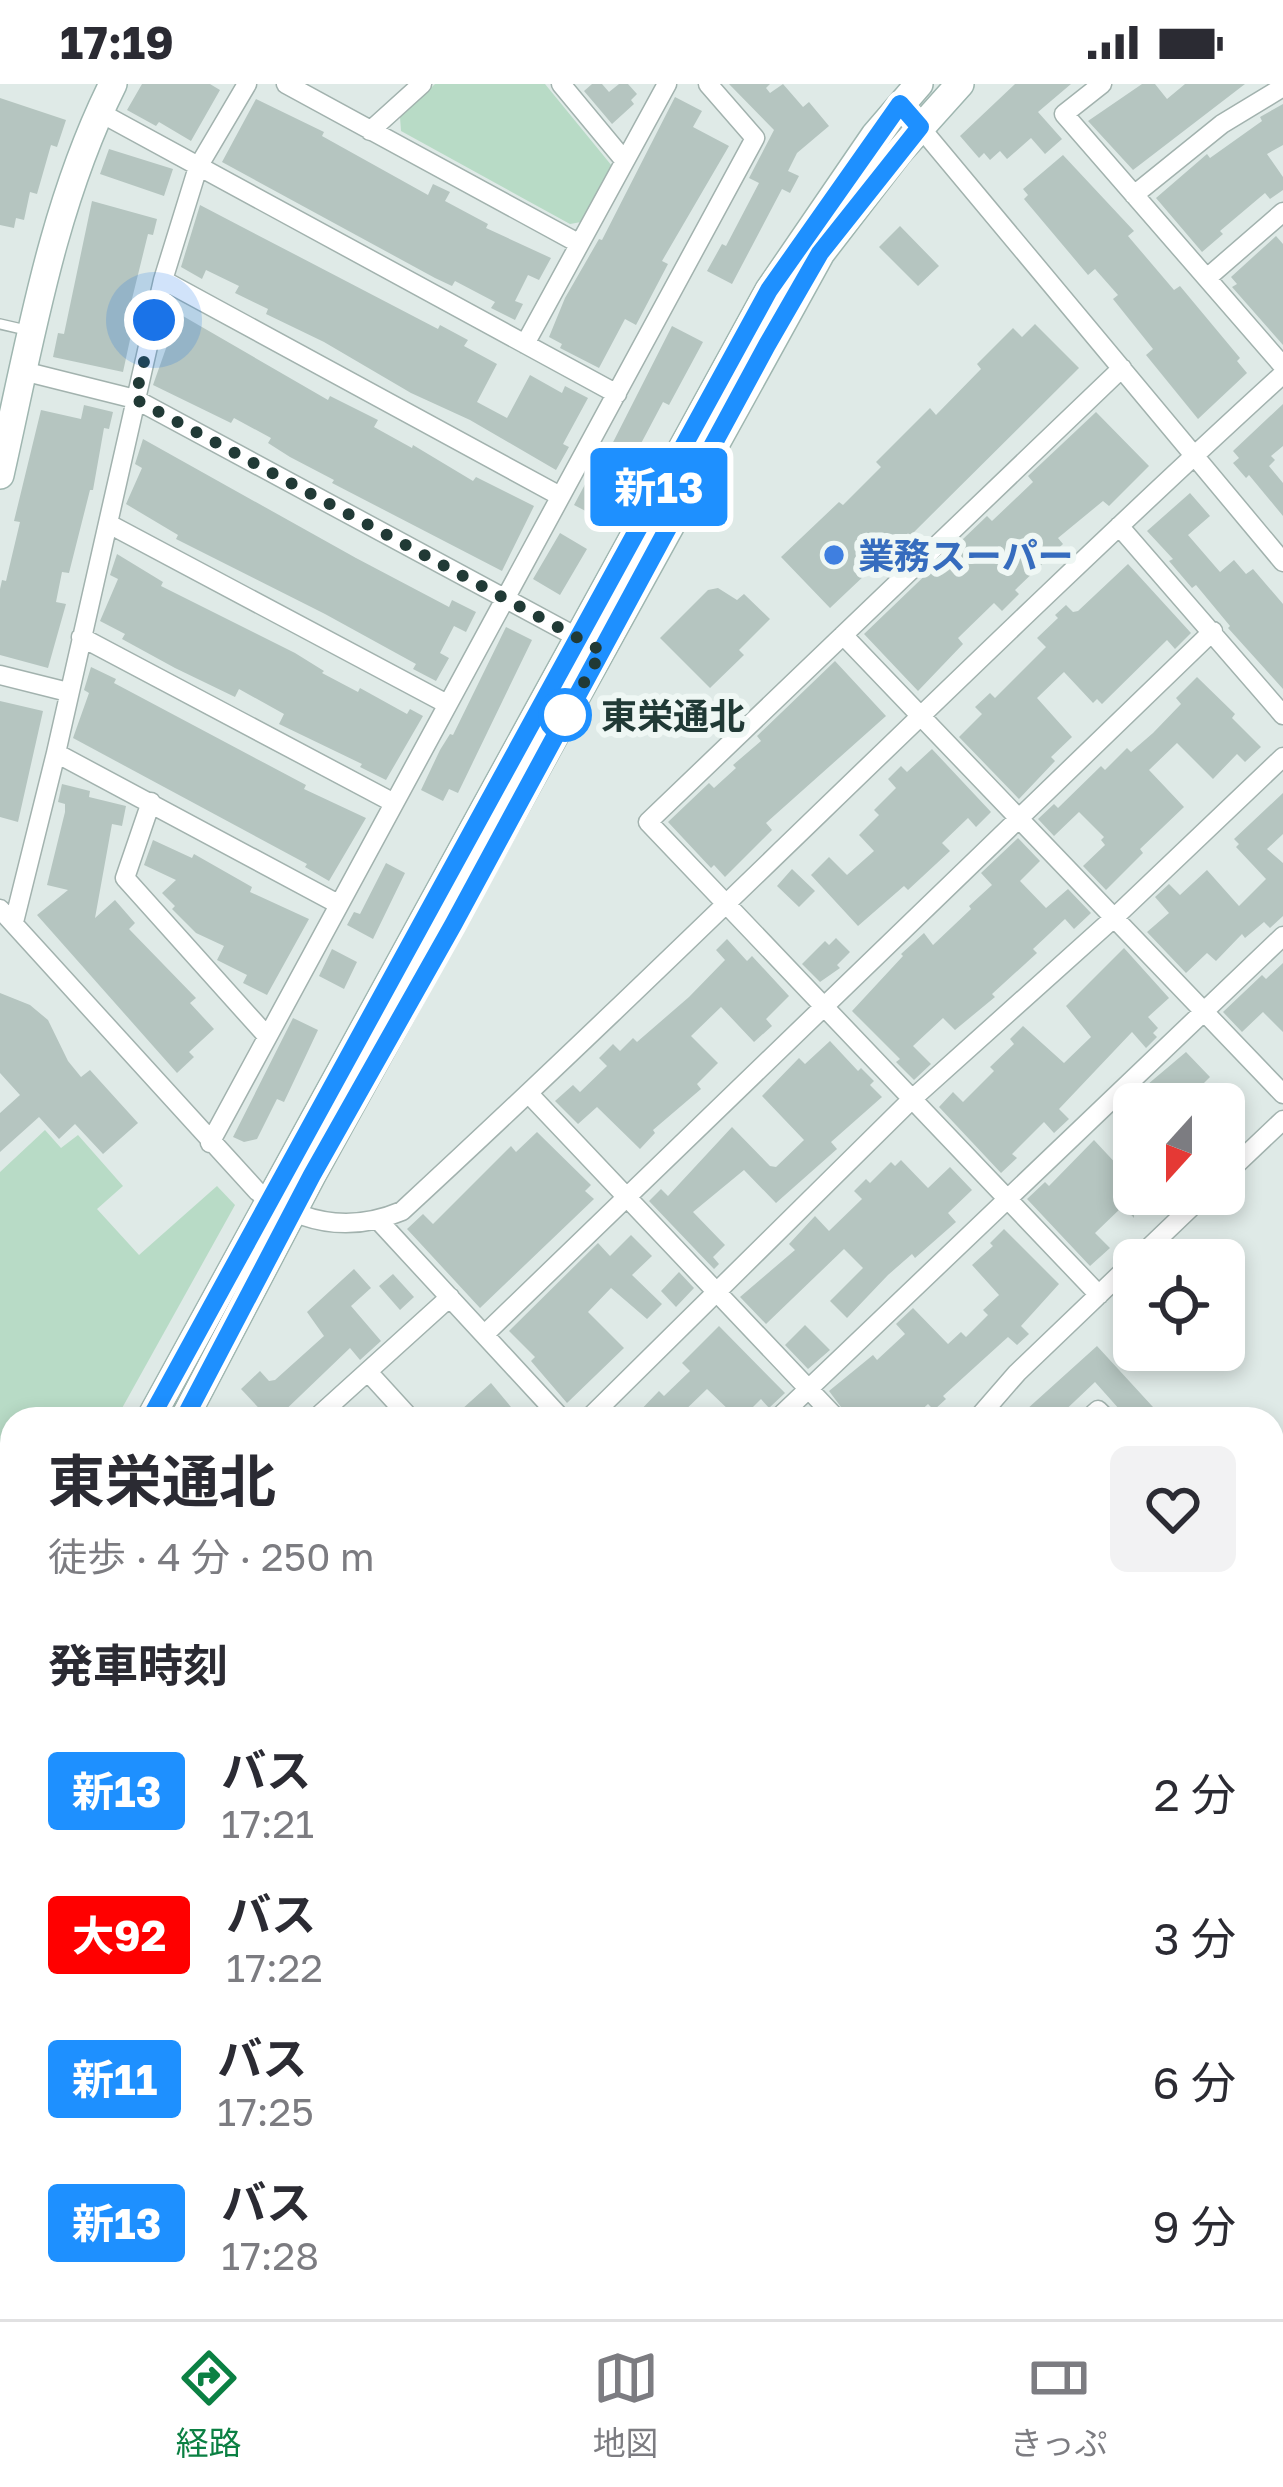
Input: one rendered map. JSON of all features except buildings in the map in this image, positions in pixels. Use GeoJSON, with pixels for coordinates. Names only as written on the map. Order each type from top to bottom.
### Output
{"type":"FeatureCollection","features":[{"type":"Feature","properties":{"kind":"main road"},"geometry":{"type":"LineString","coordinates":[[0,475],[58,224],[113,84]]}},
{"type":"Feature","properties":{"kind":"main road"},"geometry":{"type":"LineString","coordinates":[[157,1407],[281,1207],[602,651],[820,253],[960,84]]}},
{"type":"Feature","properties":{"kind":"main road"},"geometry":{"type":"LineString","coordinates":[[195,1407],[281,1207],[576,637],[769,290],[901,91],[920,127]]}},
{"type":"Feature","properties":{"kind":"street"},"geometry":{"type":"LineString","coordinates":[[247,84],[198,167],[163,280],[56,753],[7,916],[210,1143],[281,1207],[321,1223],[379,1221],[402,1210],[529,1094],[1283,370],[1064,114],[1102,84]]}},
{"type":"Feature","properties":{"kind":"street"},"geometry":{"type":"LineString","coordinates":[[286,84],[578,243]]}},
{"type":"Feature","properties":{"kind":"street"},"geometry":{"type":"LineString","coordinates":[[370,131],[422,84]]}},
{"type":"Feature","properties":{"kind":"street"},"geometry":{"type":"LineString","coordinates":[[561,84],[623,160]]}},
{"type":"Feature","properties":{"kind":"street"},"geometry":{"type":"LineString","coordinates":[[525,344],[667,84]]}},
{"type":"Feature","properties":{"kind":"street"},"geometry":{"type":"LineString","coordinates":[[210,1143],[755,138],[707,84]]}},
{"type":"Feature","properties":{"kind":"street"},"geometry":{"type":"LineString","coordinates":[[1134,195],[1222,124],[1283,87]]}},
{"type":"Feature","properties":{"kind":"street"},"geometry":{"type":"LineString","coordinates":[[99,112],[616,394]]}},
{"type":"Feature","properties":{"kind":"street"},"geometry":{"type":"LineString","coordinates":[[920,127],[1283,562]]}},
{"type":"Feature","properties":{"kind":"street"},"geometry":{"type":"LineString","coordinates":[[1207,278],[1283,212]]}},
{"type":"Feature","properties":{"kind":"street"},"geometry":{"type":"LineString","coordinates":[[163,280],[560,496]]}},
{"type":"Feature","properties":{"kind":"street"},"geometry":{"type":"LineString","coordinates":[[1099,1294],[648,822],[1121,368]]}},
{"type":"Feature","properties":{"kind":"street"},"geometry":{"type":"LineString","coordinates":[[23,371],[135,399],[602,651]]}},
{"type":"Feature","properties":{"kind":"street"},"geometry":{"type":"LineString","coordinates":[[109,524],[447,704]]}},
{"type":"Feature","properties":{"kind":"street"},"geometry":{"type":"LineString","coordinates":[[1119,526],[1283,716]]}},
{"type":"Feature","properties":{"kind":"street"},"geometry":{"type":"LineString","coordinates":[[485,1334],[1214,631]]}},
{"type":"Feature","properties":{"kind":"street"},"geometry":{"type":"LineString","coordinates":[[843,634],[1283,1094]]}},
{"type":"Feature","properties":{"kind":"street"},"geometry":{"type":"LineString","coordinates":[[81,637],[394,803]]}},
{"type":"Feature","properties":{"kind":"street"},"geometry":{"type":"LineString","coordinates":[[0,675],[68,692]]}},
{"type":"Feature","properties":{"kind":"street"},"geometry":{"type":"LineString","coordinates":[[56,753],[338,904]]}},
{"type":"Feature","properties":{"kind":"street"},"geometry":{"type":"LineString","coordinates":[[600,1407],[911,1100],[1116,916],[1283,757]]}},
{"type":"Feature","properties":{"kind":"street"},"geometry":{"type":"LineString","coordinates":[[151,802],[125,878],[266,1035]]}},
{"type":"Feature","properties":{"kind":"street"},"geometry":{"type":"LineString","coordinates":[[789,1407],[1283,936]]}},
{"type":"Feature","properties":{"kind":"street"},"geometry":{"type":"LineString","coordinates":[[529,1094],[825,1407]]}},
{"type":"Feature","properties":{"kind":"street"},"geometry":{"type":"LineString","coordinates":[[1245,1156],[1283,1120]]}},
{"type":"Feature","properties":{"kind":"street"},"geometry":{"type":"LineString","coordinates":[[1158,1239],[1183,1215]]}},
{"type":"Feature","properties":{"kind":"street"},"geometry":{"type":"LineString","coordinates":[[379,1221],[551,1407]]}},
{"type":"Feature","properties":{"kind":"street"},"geometry":{"type":"LineString","coordinates":[[987,1407],[1113,1281]]}},
{"type":"Feature","properties":{"kind":"street"},"geometry":{"type":"LineString","coordinates":[[329,1407],[450,1297]]}},
{"type":"Feature","properties":{"kind":"street"},"geometry":{"type":"LineString","coordinates":[[369,1373],[400,1407]]}},
{"type":"Feature","properties":{"kind":"lane"},"geometry":{"type":"LineString","coordinates":[[0,324],[32,332]]}},
{"type":"Feature","properties":{"kind":"green space"},"geometry":{"type":"Polygon","coordinates":[[[435,84],[545,84],[612,166],[581,222],[570,224],[401,131],[400,117],[435,84]]]}},
{"type":"Feature","properties":{"kind":"green space"},"geometry":{"type":"Polygon","coordinates":[[[45,1130],[61,1148],[78,1135],[123,1186],[97,1209],[139,1255],[217,1186],[235,1205],[123,1407],[0,1407],[0,1172],[45,1130]]]}},
{"type":"Feature","properties":{"kind":"bus line","name":"新13"},"geometry":{"type":"LineString","coordinates":[[157,1407],[769,290],[900,104],[920,127],[820,253],[767,345],[312,1175],[190,1407]]}},
{"type":"Feature","properties":{"kind":"place","name":"業務スーパー"},"geometry":{"type":"Point","coordinates":[834,555]}},
{"type":"Feature","properties":{"kind":"place","name":"東栄通北"},"geometry":{"type":"Point","coordinates":[565,715]}},
{"type":"Feature","properties":{"kind":"route"},"geometry":{"type":"LineString","coordinates":[[154,320],[135,399],[602,651],[561,723],[565,715]]}}]}
